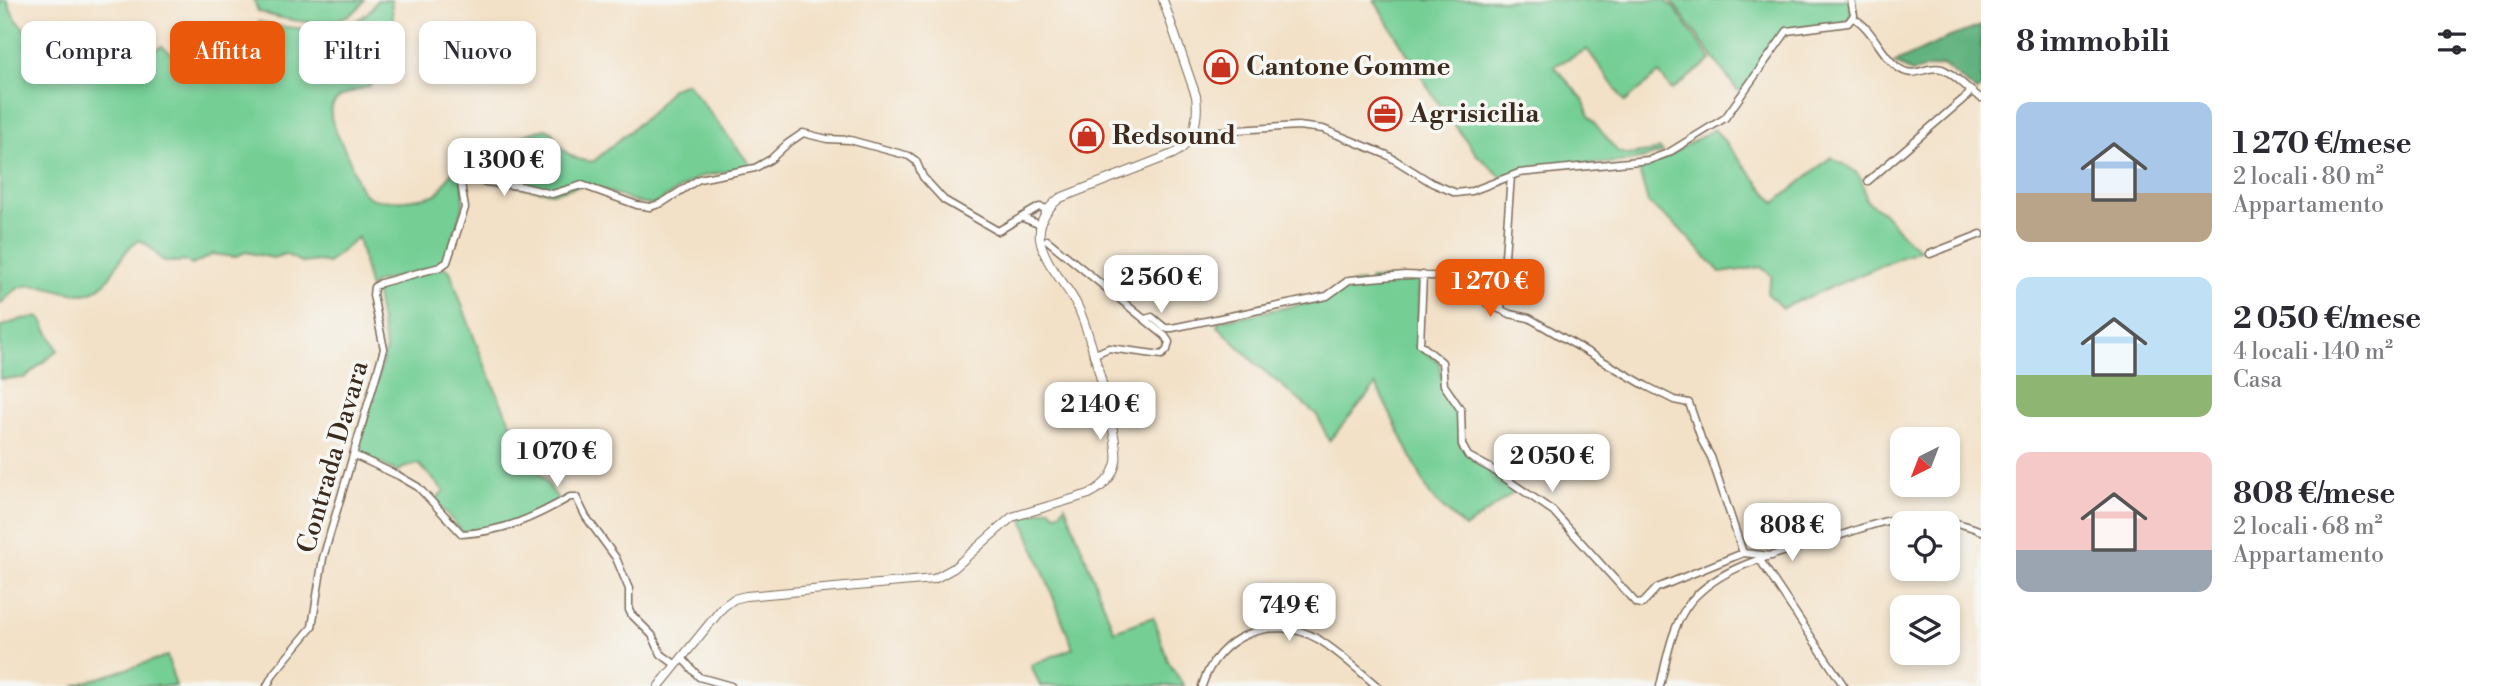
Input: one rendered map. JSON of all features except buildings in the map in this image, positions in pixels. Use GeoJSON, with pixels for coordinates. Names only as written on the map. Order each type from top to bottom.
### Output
{"type":"FeatureCollection","features":[{"type":"Feature","properties":{"kind":"main road"},"geometry":{"type":"LineString","coordinates":[[659,686],[723,607],[734,599],[934,579],[954,568],[1012,517],[1078,498],[1099,489],[1110,478],[1117,456],[1085,324],[1076,302],[1044,252],[1040,234],[1048,209],[1060,198],[1180,150],[1188,142],[1197,113],[1196,96],[1163,0]]}},
{"type":"Feature","properties":{"kind":"street"},"geometry":{"type":"LineString","coordinates":[[1193,130],[1205,132],[1298,125],[1323,129],[1387,155],[1432,183],[1456,193],[1472,191],[1511,176],[1538,170],[1640,162],[1659,157],[1725,118],[1787,31],[1843,25],[1853,18],[1851,0]]}},
{"type":"Feature","properties":{"kind":"street"},"geometry":{"type":"LineString","coordinates":[[1853,18],[1860,22],[1887,57],[1900,69],[1912,74],[1930,69],[1944,70],[1981,98]]}},
{"type":"Feature","properties":{"kind":"street"},"geometry":{"type":"LineString","coordinates":[[1868,181],[1968,95],[1970,90]]}},
{"type":"Feature","properties":{"kind":"street","name":"Contrada Davara"},"geometry":{"type":"LineString","coordinates":[[267,686],[274,673],[312,627],[323,558],[384,349],[373,295],[374,288],[381,283],[440,267],[447,262],[465,208],[460,183],[463,178],[467,176],[548,194],[557,194],[582,185],[637,205],[657,206],[699,179],[755,168],[771,159],[798,135],[808,133],[827,139],[850,140],[909,156],[916,161],[923,177],[944,200],[998,230],[1039,207],[1048,209]]}},
{"type":"Feature","properties":{"kind":"street"},"geometry":{"type":"LineString","coordinates":[[1501,309],[1511,176]]}},
{"type":"Feature","properties":{"kind":"street"},"geometry":{"type":"LineString","coordinates":[[1023,218],[1041,225]]}},
{"type":"Feature","properties":{"kind":"street"},"geometry":{"type":"LineString","coordinates":[[1930,254],[1981,234]]}},
{"type":"Feature","properties":{"kind":"street"},"geometry":{"type":"LineString","coordinates":[[1047,240],[1145,319],[1169,342],[1165,353],[1152,354],[1109,348],[1093,355]]}},
{"type":"Feature","properties":{"kind":"street"},"geometry":{"type":"LineString","coordinates":[[1423,275],[1420,344],[1442,362],[1444,385],[1461,410],[1462,445],[1468,456],[1553,511],[1636,604],[1642,604],[1657,588],[1743,553],[1772,556]]}},
{"type":"Feature","properties":{"kind":"street"},"geometry":{"type":"LineString","coordinates":[[1145,319],[1152,317],[1165,328],[1171,328],[1327,296],[1349,280],[1444,275],[1465,281],[1489,304],[1510,314],[1529,318],[1646,386],[1674,400],[1689,403],[1702,441],[1711,457],[1743,553]]}},
{"type":"Feature","properties":{"kind":"street"},"geometry":{"type":"LineString","coordinates":[[354,455],[399,475],[418,487],[462,534],[507,528],[533,518],[570,497],[576,497],[586,517],[616,558],[629,589],[631,614],[652,635],[661,654],[679,662],[699,677],[731,686]]}},
{"type":"Feature","properties":{"kind":"street"},"geometry":{"type":"LineString","coordinates":[[1660,686],[1681,616],[1692,600],[1718,578],[1749,563],[1878,523],[1906,518],[1961,522],[1981,531]]}},
{"type":"Feature","properties":{"kind":"street"},"geometry":{"type":"LineString","coordinates":[[1760,560],[1844,686]]}},
{"type":"Feature","properties":{"kind":"street"},"geometry":{"type":"LineString","coordinates":[[1202,686],[1210,666],[1226,646],[1248,633],[1275,628],[1298,631],[1320,640],[1377,686]]}},
{"type":"Feature","properties":{"kind":"green space"},"geometry":{"type":"Polygon","coordinates":[[[0,0],[7,0],[21,25],[21,84],[156,84],[156,49],[162,46],[170,53],[170,84],[285,84],[285,26],[299,28],[299,84],[371,84],[342,96],[332,106],[331,114],[357,181],[365,194],[379,200],[405,200],[436,194],[457,166],[475,149],[546,129],[552,132],[558,144],[568,154],[580,160],[594,161],[651,113],[672,88],[687,83],[751,166],[699,177],[655,204],[642,204],[587,184],[553,193],[463,176],[463,207],[446,260],[439,265],[374,283],[370,290],[358,237],[328,263],[303,263],[285,254],[273,258],[246,252],[234,257],[213,254],[192,265],[186,261],[162,259],[139,240],[126,252],[106,282],[92,292],[76,294],[30,286],[18,288],[0,304],[0,0]]]}},
{"type":"Feature","properties":{"kind":"green space"},"geometry":{"type":"Polygon","coordinates":[[[254,0],[364,0],[356,10],[344,17],[323,21],[299,21],[258,11],[254,0]]]}},
{"type":"Feature","properties":{"kind":"green space"},"geometry":{"type":"Polygon","coordinates":[[[377,0],[391,0],[392,21],[355,21],[368,12],[377,0]]]}},
{"type":"Feature","properties":{"kind":"green space"},"geometry":{"type":"Polygon","coordinates":[[[1374,0],[1665,0],[1674,8],[1711,60],[1672,90],[1659,73],[1625,102],[1587,49],[1554,66],[1583,99],[1589,116],[1617,151],[1627,155],[1659,148],[1663,152],[1623,162],[1542,167],[1503,178],[1477,155],[1434,97],[1374,0]]]}},
{"type":"Feature","properties":{"kind":"green space"},"geometry":{"type":"Polygon","coordinates":[[[1671,0],[1848,0],[1851,13],[1850,18],[1842,23],[1783,30],[1741,91],[1737,90],[1671,0]]]}},
{"type":"Feature","properties":{"kind":"green space"},"geometry":{"type":"Polygon","coordinates":[[[1981,26],[1981,88],[1976,91],[1943,65],[1912,72],[1894,63],[1950,37],[1981,26]]]}},
{"type":"Feature","properties":{"kind":"green space"},"geometry":{"type":"Polygon","coordinates":[[[1714,129],[1775,203],[1831,157],[1856,172],[1862,182],[1866,200],[1886,215],[1908,241],[1921,249],[1782,308],[1767,293],[1772,276],[1761,267],[1721,273],[1677,226],[1648,203],[1638,166],[1660,161],[1714,129]]]}},
{"type":"Feature","properties":{"kind":"green space"},"geometry":{"type":"Polygon","coordinates":[[[445,267],[450,271],[483,360],[512,426],[531,461],[560,502],[509,526],[463,533],[435,500],[444,491],[419,464],[398,472],[357,453],[386,349],[375,290],[381,285],[445,267]]]}},
{"type":"Feature","properties":{"kind":"green space"},"geometry":{"type":"Polygon","coordinates":[[[1371,279],[1419,279],[1418,345],[1439,363],[1443,387],[1460,412],[1460,446],[1516,491],[1465,528],[1431,497],[1376,385],[1329,441],[1317,415],[1256,364],[1217,325],[1219,321],[1324,300],[1351,284],[1362,282],[1363,286],[1367,285],[1371,279]]]}},
{"type":"Feature","properties":{"kind":"green space"},"geometry":{"type":"Polygon","coordinates":[[[40,317],[58,350],[24,378],[0,379],[0,327],[22,319],[40,317]]]}},
{"type":"Feature","properties":{"kind":"green space"},"geometry":{"type":"Polygon","coordinates":[[[1065,505],[1114,631],[1153,617],[1168,661],[1184,686],[1040,686],[1031,665],[1073,648],[1022,517],[1050,508],[1055,514],[1060,513],[1065,505]]]}},
{"type":"Feature","properties":{"kind":"green space"},"geometry":{"type":"Polygon","coordinates":[[[167,656],[176,686],[74,686],[167,656]]]}},
{"type":"Feature","properties":{"kind":"place","name":"Cantone Gomme"},"geometry":{"type":"Point","coordinates":[1221,67]}},
{"type":"Feature","properties":{"kind":"place","name":"Agrisicilia"},"geometry":{"type":"Point","coordinates":[1385,114]}},
{"type":"Feature","properties":{"kind":"place","name":"Redsound"},"geometry":{"type":"Point","coordinates":[1087,136]}}]}
